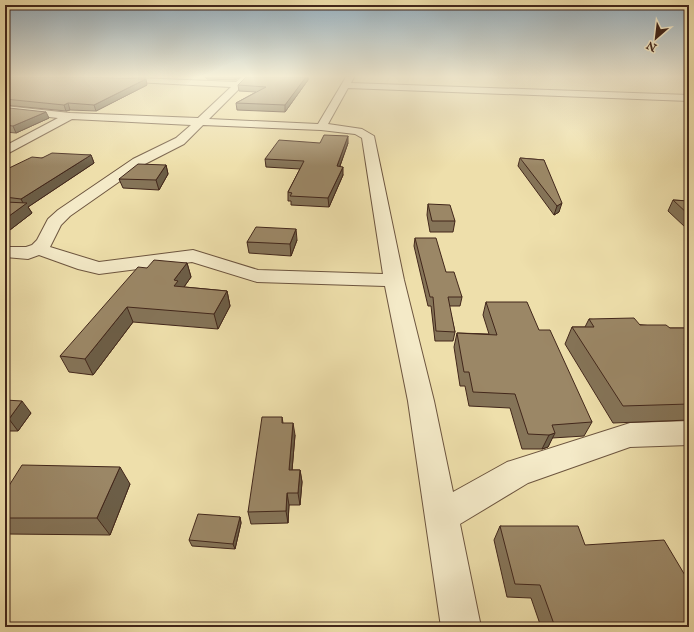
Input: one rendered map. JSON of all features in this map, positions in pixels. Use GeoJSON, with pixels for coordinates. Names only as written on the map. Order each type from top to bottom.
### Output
{"type":"FeatureCollection","features":[{"type":"Feature","properties":{"kind":"street"},"geometry":{"type":"LineString","coordinates":[[5,252],[28,253],[38,249],[45,242],[54,223],[64,213],[138,162],[180,141],[216,106]]}},
{"type":"Feature","properties":{"kind":"street"},"geometry":{"type":"LineString","coordinates":[[321,127],[333,106]]}},
{"type":"Feature","properties":{"kind":"street"},"geometry":{"type":"LineString","coordinates":[[5,109],[70,116],[321,127],[358,131],[368,136],[394,280],[421,402],[461,627]]}},
{"type":"Feature","properties":{"kind":"street"},"geometry":{"type":"LineString","coordinates":[[5,151],[70,116]]}},
{"type":"Feature","properties":{"kind":"street"},"geometry":{"type":"LineString","coordinates":[[38,249],[85,265],[99,268],[183,256],[193,256],[257,276],[394,280]]}},
{"type":"Feature","properties":{"kind":"street"},"geometry":{"type":"LineString","coordinates":[[441,517],[518,472],[630,435],[689,433]]}},
{"type":"Feature","properties":{"kind":"building"},"geometry":{"type":"Polygon","coordinates":[[[9,108],[46,112],[13,126],[5,125],[5,109],[9,108]]]}},
{"type":"Feature","properties":{"kind":"building"},"geometry":{"type":"Polygon","coordinates":[[[324,135],[348,136],[337,166],[343,167],[328,198],[290,196],[292,193],[288,192],[304,161],[265,159],[279,140],[320,143],[324,135]]]}},
{"type":"Feature","properties":{"kind":"building"},"geometry":{"type":"Polygon","coordinates":[[[52,153],[91,155],[21,199],[5,197],[5,170],[32,157],[42,158],[52,153]]]}},
{"type":"Feature","properties":{"kind":"building"},"geometry":{"type":"Polygon","coordinates":[[[520,158],[544,160],[562,203],[557,206],[520,158]]]}},
{"type":"Feature","properties":{"kind":"building"},"geometry":{"type":"Polygon","coordinates":[[[138,164],[166,165],[156,180],[119,179],[138,164]]]}},
{"type":"Feature","properties":{"kind":"building"},"geometry":{"type":"Polygon","coordinates":[[[673,200],[689,201],[689,215],[673,200]]]}},
{"type":"Feature","properties":{"kind":"building"},"geometry":{"type":"Polygon","coordinates":[[[5,202],[27,203],[5,219],[5,202]]]}},
{"type":"Feature","properties":{"kind":"building"},"geometry":{"type":"Polygon","coordinates":[[[428,204],[450,205],[455,221],[432,221],[428,204]]]}},
{"type":"Feature","properties":{"kind":"building"},"geometry":{"type":"Polygon","coordinates":[[[256,227],[296,229],[290,244],[247,242],[256,227]]]}},
{"type":"Feature","properties":{"kind":"building"},"geometry":{"type":"Polygon","coordinates":[[[415,238],[436,238],[446,272],[454,272],[462,297],[448,297],[455,332],[436,331],[433,297],[430,297],[415,238]]]}},
{"type":"Feature","properties":{"kind":"building"},"geometry":{"type":"Polygon","coordinates":[[[154,260],[187,263],[174,280],[178,281],[174,286],[227,291],[214,314],[127,307],[85,359],[60,356],[138,267],[147,268],[154,260]]]}},
{"type":"Feature","properties":{"kind":"building"},"geometry":{"type":"Polygon","coordinates":[[[486,302],[527,302],[539,330],[550,330],[592,422],[552,425],[555,433],[549,435],[528,434],[515,394],[473,392],[469,372],[464,372],[457,333],[497,335],[486,302]]]}},
{"type":"Feature","properties":{"kind":"building"},"geometry":{"type":"Polygon","coordinates":[[[634,318],[640,325],[666,325],[670,328],[689,328],[689,344],[684,344],[689,350],[689,404],[623,406],[572,327],[594,327],[589,319],[634,318]]]}},
{"type":"Feature","properties":{"kind":"building"},"geometry":{"type":"Polygon","coordinates":[[[5,400],[22,401],[9,419],[5,419],[5,400]]]}},
{"type":"Feature","properties":{"kind":"building"},"geometry":{"type":"Polygon","coordinates":[[[262,417],[282,417],[282,423],[293,423],[289,470],[300,470],[298,493],[287,493],[286,511],[248,512],[262,417]]]}},
{"type":"Feature","properties":{"kind":"building"},"geometry":{"type":"Polygon","coordinates":[[[22,465],[120,467],[97,518],[5,518],[5,492],[22,465]]]}},
{"type":"Feature","properties":{"kind":"building"},"geometry":{"type":"Polygon","coordinates":[[[198,514],[240,517],[233,544],[189,540],[198,514]]]}},
{"type":"Feature","properties":{"kind":"building"},"geometry":{"type":"Polygon","coordinates":[[[500,526],[578,526],[585,545],[664,540],[689,582],[689,627],[555,627],[540,585],[515,584],[500,526]]]}}]}
